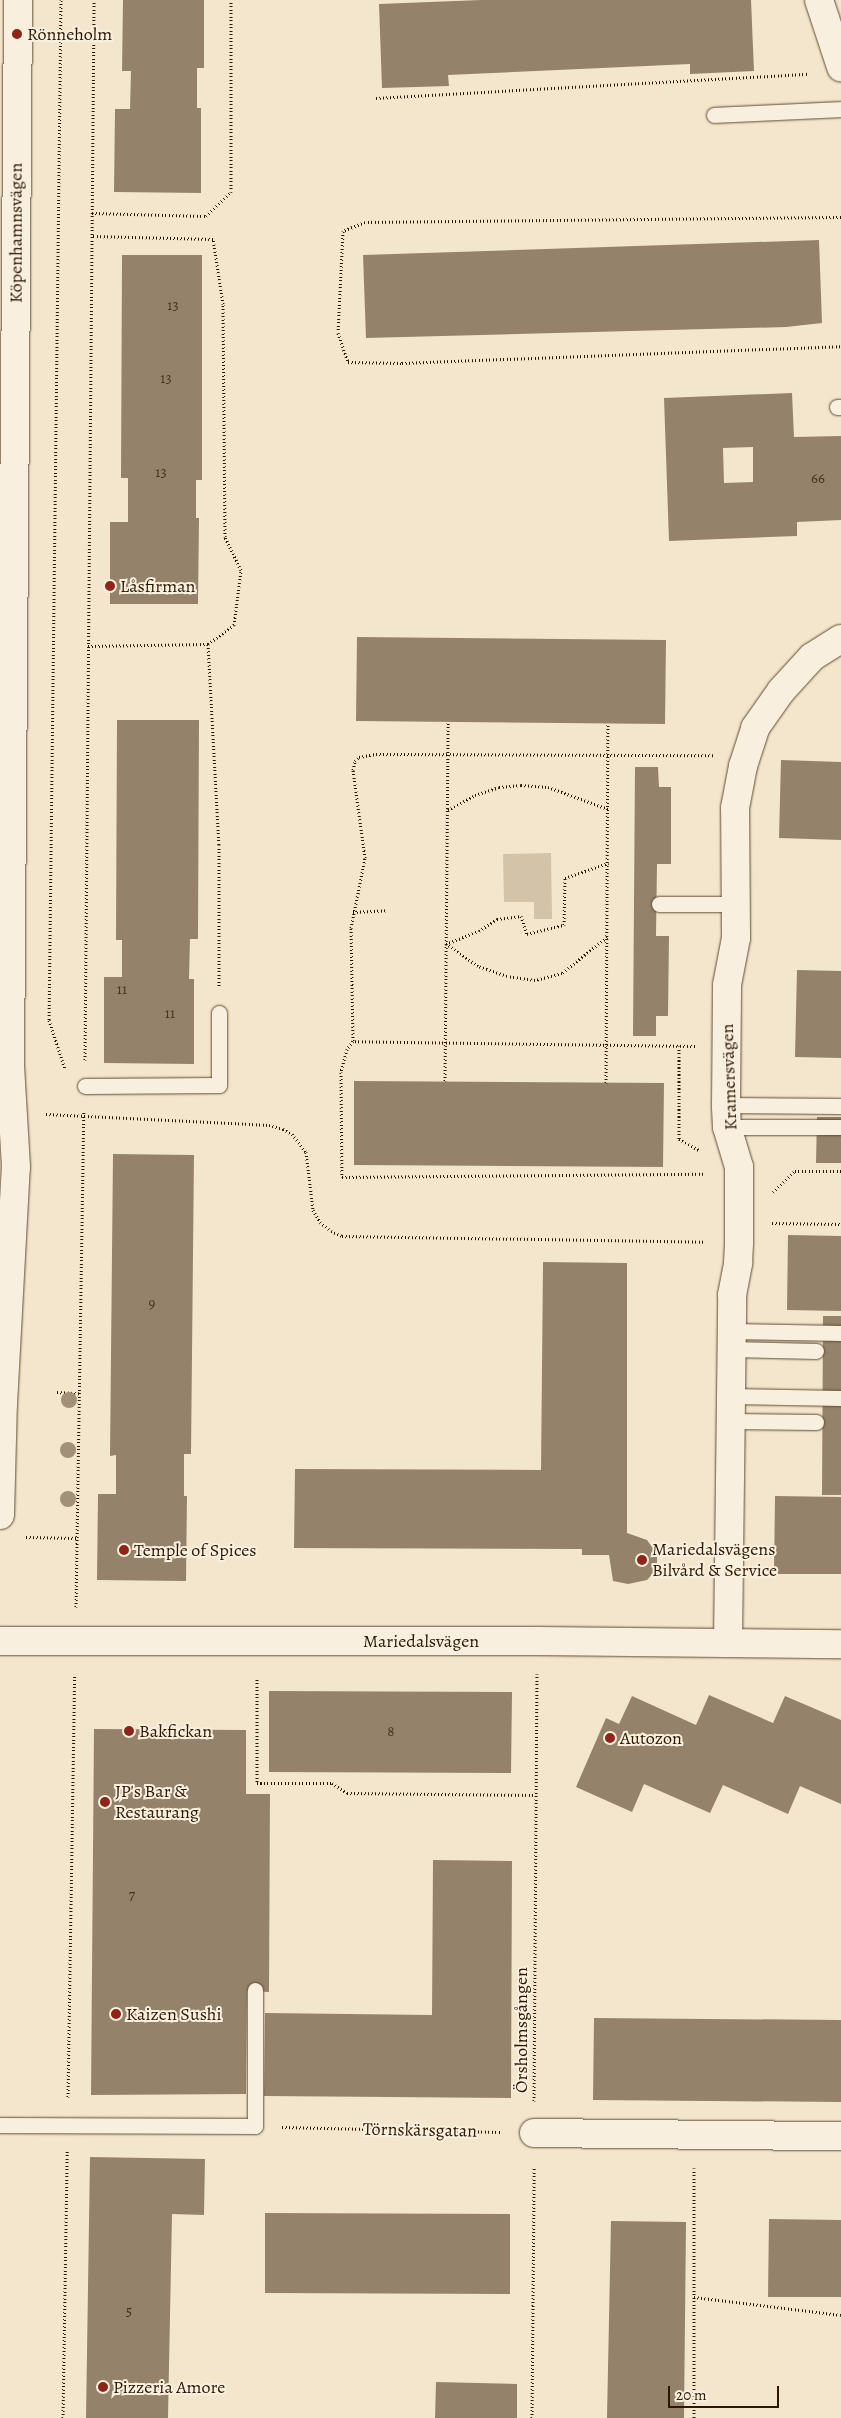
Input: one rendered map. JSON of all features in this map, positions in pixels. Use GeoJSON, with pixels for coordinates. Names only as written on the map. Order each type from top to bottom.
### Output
{"type":"FeatureCollection","features":[{"type":"Feature","properties":{"kind":"street","name":"Köpenhamnsvägen"},"geometry":{"type":"LineString","coordinates":[[0,1515],[3,1404],[16,1167],[10,1056],[18,0]]}},
{"type":"Feature","properties":{"kind":"street"},"geometry":{"type":"LineString","coordinates":[[819,0],[841,67]]}},
{"type":"Feature","properties":{"kind":"street","name":"Kramersvägen"},"geometry":{"type":"LineString","coordinates":[[728,1643],[732,1295],[738,1263],[739,1167],[726,1116],[727,985],[736,938],[735,808],[743,766],[755,728],[781,691],[812,658],[841,639]]}},
{"type":"Feature","properties":{"kind":"street","name":"Mariedalsvägen"},"geometry":{"type":"LineString","coordinates":[[0,1641],[537,1641],[841,1644]]}},
{"type":"Feature","properties":{"kind":"street"},"geometry":{"type":"LineString","coordinates":[[534,2133],[841,2136]]}},
{"type":"Feature","properties":{"kind":"lane"},"geometry":{"type":"LineString","coordinates":[[714,115],[841,108]]}},
{"type":"Feature","properties":{"kind":"lane"},"geometry":{"type":"LineString","coordinates":[[659,904],[736,904]]}},
{"type":"Feature","properties":{"kind":"lane"},"geometry":{"type":"LineString","coordinates":[[85,1086],[219,1085],[219,1013]]}},
{"type":"Feature","properties":{"kind":"lane"},"geometry":{"type":"LineString","coordinates":[[726,1116],[841,1106]]}},
{"type":"Feature","properties":{"kind":"lane"},"geometry":{"type":"LineString","coordinates":[[726,1116],[841,1128]]}},
{"type":"Feature","properties":{"kind":"lane"},"geometry":{"type":"LineString","coordinates":[[731,1340],[841,1333]]}},
{"type":"Feature","properties":{"kind":"lane"},"geometry":{"type":"LineString","coordinates":[[731,1340],[816,1352]]}},
{"type":"Feature","properties":{"kind":"lane"},"geometry":{"type":"LineString","coordinates":[[730,1409],[841,1398]]}},
{"type":"Feature","properties":{"kind":"lane"},"geometry":{"type":"LineString","coordinates":[[730,1409],[816,1422]]}},
{"type":"Feature","properties":{"kind":"lane"},"geometry":{"type":"LineString","coordinates":[[0,2125],[255,2126],[256,1990]]}},
{"type":"Feature","properties":{"kind":"path"},"geometry":{"type":"LineString","coordinates":[[61,0],[49,1020],[65,1070]]}},
{"type":"Feature","properties":{"kind":"path"},"geometry":{"type":"LineString","coordinates":[[77,1585],[85,1086],[94,0]]}},
{"type":"Feature","properties":{"kind":"path"},"geometry":{"type":"LineString","coordinates":[[92,213],[206,216],[231,192],[231,0]]}},
{"type":"Feature","properties":{"kind":"path"},"geometry":{"type":"LineString","coordinates":[[376,98],[810,74]]}},
{"type":"Feature","properties":{"kind":"path"},"geometry":{"type":"LineString","coordinates":[[841,217],[365,222],[343,231],[338,333],[348,362],[402,363],[841,346]]}},
{"type":"Feature","properties":{"kind":"path"},"geometry":{"type":"LineString","coordinates":[[88,646],[208,644],[234,625],[241,570],[225,537],[223,304],[213,239],[92,236]]}},
{"type":"Feature","properties":{"kind":"path"},"geometry":{"type":"LineString","coordinates":[[208,644],[219,845],[219,1013]]}},
{"type":"Feature","properties":{"kind":"path"},"geometry":{"type":"LineString","coordinates":[[445,1081],[448,722]]}},
{"type":"Feature","properties":{"kind":"path"},"geometry":{"type":"LineString","coordinates":[[606,1083],[608,723]]}},
{"type":"Feature","properties":{"kind":"path"},"geometry":{"type":"LineString","coordinates":[[706,1174],[342,1177],[341,1072],[348,1049],[353,1041],[353,912],[365,858],[353,770],[355,761],[359,757],[376,754],[716,755]]}},
{"type":"Feature","properties":{"kind":"path"},"geometry":{"type":"LineString","coordinates":[[447,810],[475,795],[499,787],[521,785],[548,787],[608,809]]}},
{"type":"Feature","properties":{"kind":"path"},"geometry":{"type":"LineString","coordinates":[[446,944],[479,931],[497,919],[521,916],[527,934],[564,925],[566,878],[608,863]]}},
{"type":"Feature","properties":{"kind":"path"},"geometry":{"type":"LineString","coordinates":[[353,912],[388,910]]}},
{"type":"Feature","properties":{"kind":"path"},"geometry":{"type":"LineString","coordinates":[[446,944],[478,966],[507,976],[535,980],[562,973],[607,937]]}},
{"type":"Feature","properties":{"kind":"path"},"geometry":{"type":"LineString","coordinates":[[353,1041],[688,1046]]}},
{"type":"Feature","properties":{"kind":"path"},"geometry":{"type":"LineString","coordinates":[[679,1046],[679,1139],[706,1154]]}},
{"type":"Feature","properties":{"kind":"path"},"geometry":{"type":"LineString","coordinates":[[81,1109],[84,1116]]}},
{"type":"Feature","properties":{"kind":"path"},"geometry":{"type":"LineString","coordinates":[[84,1116],[269,1125],[283,1129],[301,1142],[306,1152],[313,1210],[320,1222],[331,1232],[342,1236],[712,1242],[738,1224],[795,1171],[841,1171]]}},
{"type":"Feature","properties":{"kind":"path"},"geometry":{"type":"LineString","coordinates":[[738,1224],[841,1224]]}},
{"type":"Feature","properties":{"kind":"path"},"geometry":{"type":"LineString","coordinates":[[57,1392],[79,1393]]}},
{"type":"Feature","properties":{"kind":"path"},"geometry":{"type":"LineString","coordinates":[[18,1537],[77,1538]]}},
{"type":"Feature","properties":{"kind":"path","name":"Örsholmsgången"},"geometry":{"type":"LineString","coordinates":[[532,2418],[537,1641]]}},
{"type":"Feature","properties":{"kind":"path"},"geometry":{"type":"LineString","coordinates":[[256,1678],[257,1783],[332,1783],[347,1794],[536,1795]]}},
{"type":"Feature","properties":{"kind":"path"},"geometry":{"type":"LineString","coordinates":[[64,2418],[75,1681]]}},
{"type":"Feature","properties":{"kind":"path","name":"Törnskärsgatan"},"geometry":{"type":"LineString","coordinates":[[255,2126],[534,2133]]}},
{"type":"Feature","properties":{"kind":"path"},"geometry":{"type":"LineString","coordinates":[[694,2135],[694,2418]]}},
{"type":"Feature","properties":{"kind":"path"},"geometry":{"type":"LineString","coordinates":[[694,2297],[841,2315]]}},
{"type":"Feature","properties":{"kind":"shaded area"},"geometry":{"type":"Polygon","coordinates":[[[551,853],[552,919],[534,919],[534,902],[504,902],[503,854],[551,853]]]}},
{"type":"Feature","properties":{"kind":"building"},"geometry":{"type":"Polygon","coordinates":[[[123,0],[204,0],[204,68],[197,68],[197,108],[201,108],[201,193],[114,192],[115,109],[130,109],[131,71],[122,71],[123,0]]]}},
{"type":"Feature","properties":{"kind":"building"},"geometry":{"type":"Polygon","coordinates":[[[481,0],[751,0],[754,71],[690,74],[690,64],[448,75],[449,86],[382,88],[379,4],[481,0]]]}},
{"type":"Feature","properties":{"kind":"building"},"geometry":{"type":"Polygon","coordinates":[[[819,240],[822,323],[786,327],[366,338],[363,255],[819,240]]]}},
{"type":"Feature","properties":{"kind":"building"},"geometry":{"type":"Polygon","coordinates":[[[122,255],[202,255],[202,480],[196,480],[196,518],[199,518],[198,604],[110,604],[110,522],[128,522],[128,478],[121,478],[122,255]]]}},
{"type":"Feature","properties":{"kind":"building"},"geometry":{"type":"Polygon","coordinates":[[[792,393],[794,437],[841,436],[841,520],[797,522],[797,536],[669,541],[664,398],[792,393]],[[753,447],[723,448],[724,483],[753,482],[753,447]]]}},
{"type":"Feature","properties":{"kind":"building"},"geometry":{"type":"Polygon","coordinates":[[[357,637],[666,640],[665,724],[356,721],[357,637]]]}},
{"type":"Feature","properties":{"kind":"building"},"geometry":{"type":"Polygon","coordinates":[[[117,720],[199,720],[198,939],[190,939],[189,979],[194,979],[194,1064],[104,1063],[104,977],[122,977],[122,940],[116,940],[117,720]]]}},
{"type":"Feature","properties":{"kind":"building"},"geometry":{"type":"Polygon","coordinates":[[[781,760],[841,762],[841,840],[779,838],[781,760]]]}},
{"type":"Feature","properties":{"kind":"building"},"geometry":{"type":"Polygon","coordinates":[[[635,767],[658,767],[659,787],[671,787],[671,864],[657,864],[656,936],[669,936],[668,1016],[656,1016],[656,1036],[633,1036],[635,767]]]}},
{"type":"Feature","properties":{"kind":"building"},"geometry":{"type":"Polygon","coordinates":[[[797,970],[841,971],[841,1058],[795,1057],[797,970]]]}},
{"type":"Feature","properties":{"kind":"building"},"geometry":{"type":"Polygon","coordinates":[[[354,1081],[664,1083],[663,1167],[354,1165],[354,1081]]]}},
{"type":"Feature","properties":{"kind":"building"},"geometry":{"type":"Polygon","coordinates":[[[817,1117],[841,1117],[841,1163],[816,1163],[817,1117]]]}},
{"type":"Feature","properties":{"kind":"building"},"geometry":{"type":"Polygon","coordinates":[[[113,1154],[194,1155],[191,1454],[184,1454],[184,1496],[187,1496],[186,1581],[97,1580],[98,1494],[116,1494],[116,1455],[110,1456],[113,1154]]]}},
{"type":"Feature","properties":{"kind":"building"},"geometry":{"type":"Polygon","coordinates":[[[788,1235],[841,1236],[841,1311],[787,1310],[788,1235]]]}},
{"type":"Feature","properties":{"kind":"building"},"geometry":{"type":"Polygon","coordinates":[[[543,1262],[627,1263],[627,1533],[647,1540],[657,1554],[657,1569],[647,1580],[628,1584],[613,1581],[609,1555],[582,1555],[582,1549],[294,1548],[295,1469],[541,1470],[543,1262]]]}},
{"type":"Feature","properties":{"kind":"building"},"geometry":{"type":"Polygon","coordinates":[[[823,1316],[841,1316],[841,1495],[822,1495],[823,1316]]]}},
{"type":"Feature","properties":{"kind":"building"},"geometry":{"type":"Polygon","coordinates":[[[775,1496],[841,1497],[841,1574],[774,1574],[775,1496]]]}},
{"type":"Feature","properties":{"kind":"building"},"geometry":{"type":"Polygon","coordinates":[[[269,1691],[512,1692],[511,1773],[269,1772],[269,1691]]]}},
{"type":"Feature","properties":{"kind":"building"},"geometry":{"type":"Polygon","coordinates":[[[709,1695],[773,1723],[785,1696],[841,1720],[841,1804],[800,1786],[788,1814],[723,1785],[710,1813],[644,1784],[632,1812],[576,1787],[606,1718],[619,1724],[632,1696],[696,1725],[709,1695]]]}},
{"type":"Feature","properties":{"kind":"building"},"geometry":{"type":"Polygon","coordinates":[[[94,1729],[246,1730],[246,1794],[270,1794],[269,1992],[247,1991],[246,2094],[91,2095],[94,1729]]]}},
{"type":"Feature","properties":{"kind":"building"},"geometry":{"type":"Polygon","coordinates":[[[433,1860],[512,1861],[511,2098],[264,2096],[265,2013],[432,2015],[433,1860]]]}},
{"type":"Feature","properties":{"kind":"building"},"geometry":{"type":"Polygon","coordinates":[[[594,2018],[841,2020],[841,2102],[593,2100],[594,2018]]]}},
{"type":"Feature","properties":{"kind":"building"},"geometry":{"type":"Polygon","coordinates":[[[90,2157],[205,2159],[204,2215],[172,2214],[168,2418],[86,2418],[90,2157]]]}},
{"type":"Feature","properties":{"kind":"building"},"geometry":{"type":"Polygon","coordinates":[[[265,2213],[510,2214],[510,2294],[265,2293],[265,2213]]]}},
{"type":"Feature","properties":{"kind":"building"},"geometry":{"type":"Polygon","coordinates":[[[769,2219],[841,2220],[841,2297],[768,2297],[769,2219]]]}},
{"type":"Feature","properties":{"kind":"building"},"geometry":{"type":"Polygon","coordinates":[[[611,2221],[686,2222],[684,2418],[607,2418],[611,2221]]]}},
{"type":"Feature","properties":{"kind":"building"},"geometry":{"type":"Polygon","coordinates":[[[436,2382],[517,2384],[517,2418],[435,2418],[436,2382]]]}},
{"type":"Feature","properties":{"kind":"place","name":"Rönneholm"},"geometry":{"type":"Point","coordinates":[17,34]}},
{"type":"Feature","properties":{"kind":"place","name":"Låsfirman"},"geometry":{"type":"Point","coordinates":[110,586]}},
{"type":"Feature","properties":{"kind":"place","name":"Temple of Spices"},"geometry":{"type":"Point","coordinates":[124,1550]}},
{"type":"Feature","properties":{"kind":"place","name":"Mariedalsvägens Bilvård & Service"},"geometry":{"type":"Point","coordinates":[642,1560]}},
{"type":"Feature","properties":{"kind":"place","name":"Bakfickan"},"geometry":{"type":"Point","coordinates":[129,1731]}},
{"type":"Feature","properties":{"kind":"place","name":"Autozon"},"geometry":{"type":"Point","coordinates":[610,1738]}},
{"type":"Feature","properties":{"kind":"place","name":"JP's Bar & Restaurang"},"geometry":{"type":"Point","coordinates":[105,1802]}},
{"type":"Feature","properties":{"kind":"place","name":"Kaizen Sushi"},"geometry":{"type":"Point","coordinates":[116,2014]}},
{"type":"Feature","properties":{"kind":"place","name":"Pizzeria Amore"},"geometry":{"type":"Point","coordinates":[103,2387]}}]}
